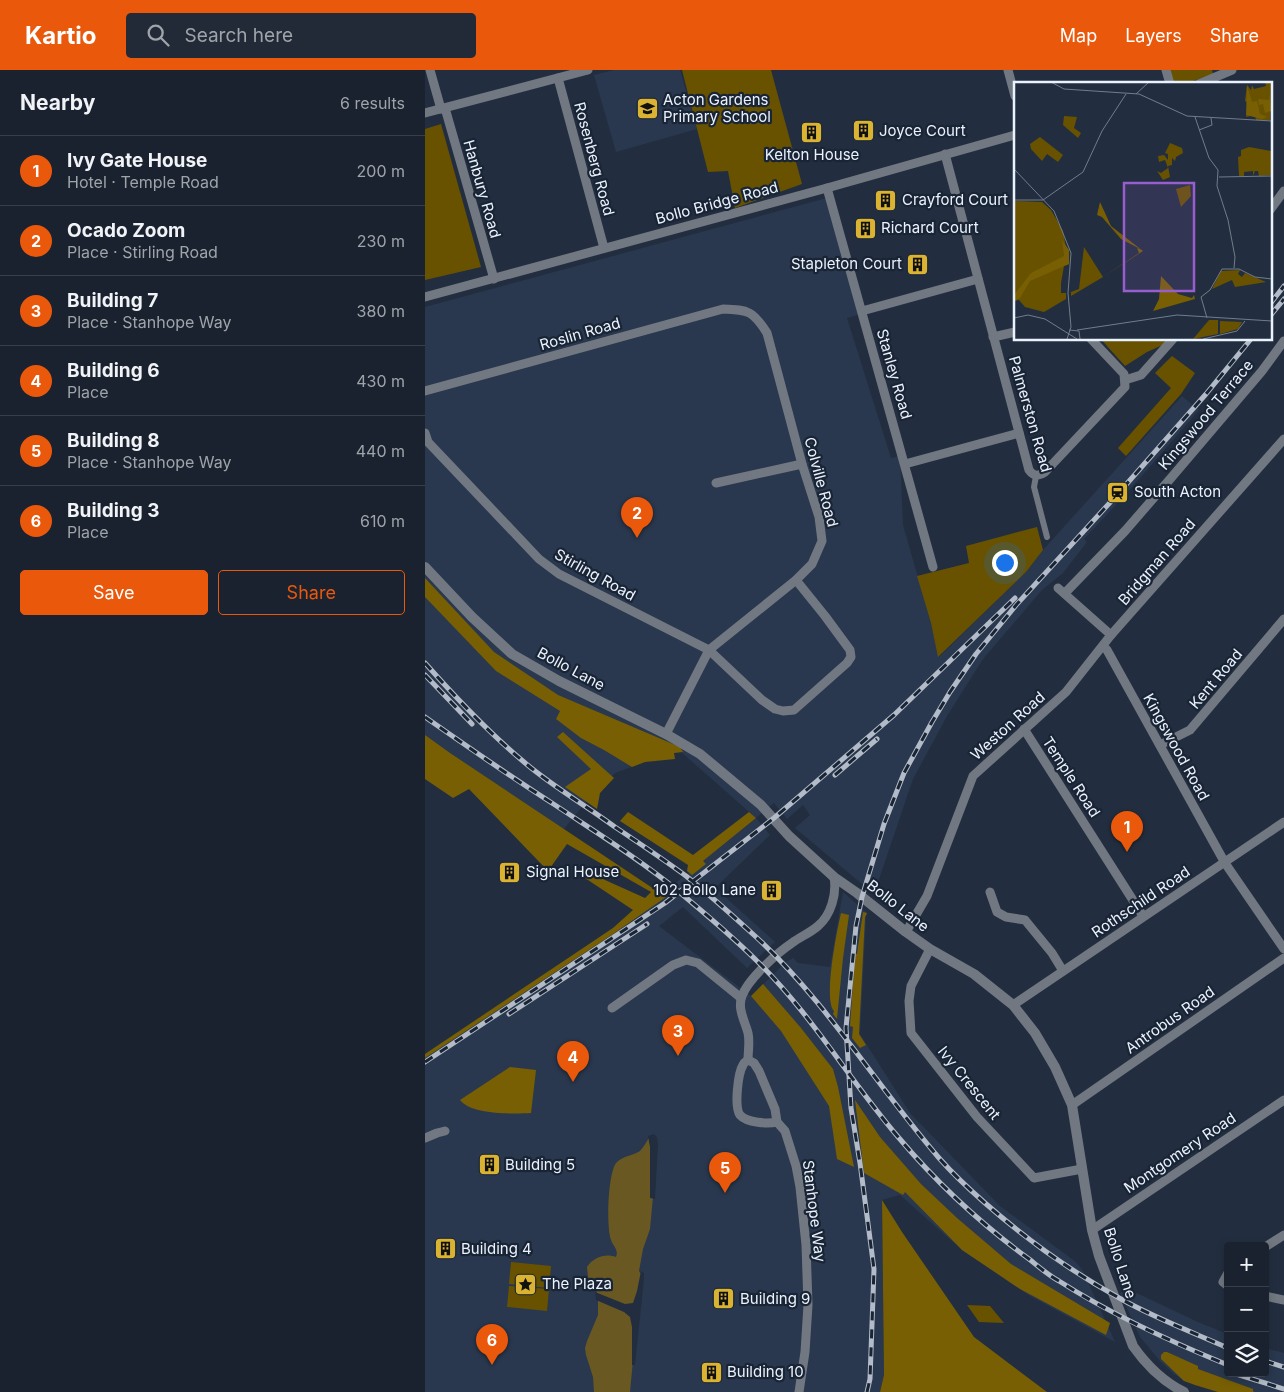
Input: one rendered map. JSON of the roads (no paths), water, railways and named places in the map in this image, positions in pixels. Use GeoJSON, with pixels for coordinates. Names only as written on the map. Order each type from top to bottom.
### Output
{"type":"FeatureCollection","features":[{"type":"Feature","properties":{"kind":"street","name":"Hanbury Road"},"geometry":{"type":"LineString","coordinates":[[431,70],[494,279]]}},
{"type":"Feature","properties":{"kind":"street"},"geometry":{"type":"LineString","coordinates":[[425,113],[588,70]]}},
{"type":"Feature","properties":{"kind":"street"},"geometry":{"type":"LineString","coordinates":[[1008,70],[1014,92]]}},
{"type":"Feature","properties":{"kind":"street"},"geometry":{"type":"LineString","coordinates":[[1203,82],[1228,71]]}},
{"type":"Feature","properties":{"kind":"street","name":"Rosenberg Road"},"geometry":{"type":"LineString","coordinates":[[558,78],[604,248]]}},
{"type":"Feature","properties":{"kind":"street","name":"Bollo Bridge Road"},"geometry":{"type":"LineString","coordinates":[[425,297],[1014,135]]}},
{"type":"Feature","properties":{"kind":"street","name":"Palmerston Road"},"geometry":{"type":"LineString","coordinates":[[945,154],[1029,470],[1036,476],[1034,487],[1047,537]]}},
{"type":"Feature","properties":{"kind":"street","name":"Stanley Road"},"geometry":{"type":"LineString","coordinates":[[827,188],[933,567]]}},
{"type":"Feature","properties":{"kind":"street"},"geometry":{"type":"LineString","coordinates":[[1271,209],[1284,191]]}},
{"type":"Feature","properties":{"kind":"street"},"geometry":{"type":"LineString","coordinates":[[862,311],[978,279]]}},
{"type":"Feature","properties":{"kind":"street","name":"Roslin Road"},"geometry":{"type":"LineString","coordinates":[[425,391],[723,309],[744,310]]}},
{"type":"Feature","properties":{"kind":"street","name":"Colville Road"},"geometry":{"type":"LineString","coordinates":[[666,734],[709,650],[796,580],[812,564],[822,541],[819,516],[802,464],[767,333],[760,321],[744,310]]}},
{"type":"Feature","properties":{"kind":"street"},"geometry":{"type":"LineString","coordinates":[[993,337],[1014,332]]}},
{"type":"Feature","properties":{"kind":"street"},"geometry":{"type":"LineString","coordinates":[[1036,476],[1045,472],[1064,453],[1125,387],[1124,374],[1092,340]]}},
{"type":"Feature","properties":{"kind":"street"},"geometry":{"type":"LineString","coordinates":[[1125,380],[1141,375],[1172,340]]}},
{"type":"Feature","properties":{"kind":"street","name":"Kingswood Terrace"},"geometry":{"type":"LineString","coordinates":[[1111,635],[1062,591],[1125,532],[1262,371],[1284,341]]}},
{"type":"Feature","properties":{"kind":"street","name":"Stirling Road"},"geometry":{"type":"LineString","coordinates":[[425,433],[428,442],[539,559],[559,574],[709,650],[762,700],[775,709],[783,711],[794,710],[847,664],[851,657],[845,643],[796,580]]}},
{"type":"Feature","properties":{"kind":"street"},"geometry":{"type":"LineString","coordinates":[[905,464],[1019,433]]}},
{"type":"Feature","properties":{"kind":"street","name":"Bridgman Road"},"geometry":{"type":"LineString","coordinates":[[1111,635],[1284,439]]}},
{"type":"Feature","properties":{"kind":"street"},"geometry":{"type":"LineString","coordinates":[[716,483],[802,464]]}},
{"type":"Feature","properties":{"kind":"street","name":"Bollo Lane"},"geometry":{"type":"LineString","coordinates":[[425,567],[472,617],[512,654],[559,681],[666,734],[700,754],[761,805],[789,836],[834,877],[906,932],[930,949],[974,974],[1013,1005],[1035,1033],[1055,1067],[1072,1105],[1092,1230],[1099,1256],[1133,1346],[1151,1370],[1172,1386],[1184,1392]]}},
{"type":"Feature","properties":{"kind":"street","name":"Kent Road"},"geometry":{"type":"LineString","coordinates":[[1160,745],[1190,730],[1284,619]]}},
{"type":"Feature","properties":{"kind":"street","name":"Weston Road"},"geometry":{"type":"LineString","coordinates":[[906,932],[927,896],[973,776],[1066,692],[1111,635]]}},
{"type":"Feature","properties":{"kind":"street","name":"Kingswood Road"},"geometry":{"type":"LineString","coordinates":[[1103,646],[1107,650],[1225,863],[1284,949]]}},
{"type":"Feature","properties":{"kind":"street","name":"Temple Road"},"geometry":{"type":"LineString","coordinates":[[1024,730],[1143,916]]}},
{"type":"Feature","properties":{"kind":"street","name":"Rothschild Road"},"geometry":{"type":"LineString","coordinates":[[1013,1005],[1284,822]]}},
{"type":"Feature","properties":{"kind":"street"},"geometry":{"type":"LineString","coordinates":[[777,1122],[767,1124],[743,1117],[737,1106],[740,1072],[743,1064],[748,1060],[748,1034],[740,1005],[741,998],[745,989],[756,976],[785,948],[819,925],[827,915],[835,892],[834,877]]}},
{"type":"Feature","properties":{"kind":"street"},"geometry":{"type":"LineString","coordinates":[[990,892],[997,912],[1006,917],[1025,920],[1052,953],[1063,971]]}},
{"type":"Feature","properties":{"kind":"street","name":"Ivy Crescent"},"geometry":{"type":"LineString","coordinates":[[930,949],[911,986],[909,1001],[911,1033],[977,1117],[1035,1178],[1082,1169]]}},
{"type":"Feature","properties":{"kind":"street","name":"Antrobus Road"},"geometry":{"type":"LineString","coordinates":[[1072,1105],[1284,958]]}},
{"type":"Feature","properties":{"kind":"street"},"geometry":{"type":"LineString","coordinates":[[612,1008],[673,965],[686,960],[698,963],[741,998]]}},
{"type":"Feature","properties":{"kind":"street","name":"Stanhope Way"},"geometry":{"type":"LineString","coordinates":[[748,1060],[754,1063],[762,1077],[775,1109],[777,1122],[785,1131],[796,1166],[803,1211],[808,1272],[808,1325],[799,1392]]}},
{"type":"Feature","properties":{"kind":"street","name":"Montgomery Road"},"geometry":{"type":"LineString","coordinates":[[1092,1230],[1284,1100]]}},
{"type":"Feature","properties":{"kind":"street"},"geometry":{"type":"LineString","coordinates":[[425,1138],[445,1131]]}},
{"type":"Feature","properties":{"kind":"street"},"geometry":{"type":"LineString","coordinates":[[1269,1244],[1284,1234]]}},
{"type":"Feature","properties":{"kind":"street"},"geometry":{"type":"LineString","coordinates":[[1269,1297],[1284,1300]]}},
{"type":"Feature","properties":{"kind":"railway"},"geometry":{"type":"LineString","coordinates":[[1271,303],[1284,286]]}},
{"type":"Feature","properties":{"kind":"railway"},"geometry":{"type":"LineString","coordinates":[[1271,315],[1284,299]]}},
{"type":"Feature","properties":{"kind":"railway"},"geometry":{"type":"LineString","coordinates":[[867,1392],[870,1379],[874,1269],[851,1108],[846,1028],[856,926],[862,897],[884,824],[904,773],[950,692],[976,654],[1017,604],[1206,394],[1250,340]]}},
{"type":"Feature","properties":{"kind":"railway"},"geometry":{"type":"LineString","coordinates":[[425,1062],[665,903],[774,818],[894,715],[1015,598]]}},
{"type":"Feature","properties":{"kind":"railway"},"geometry":{"type":"LineString","coordinates":[[425,663],[448,689],[524,762],[686,876],[781,961],[828,1016],[939,1158],[967,1187],[1001,1217],[1050,1255],[1103,1289],[1174,1325],[1224,1346]]}},
{"type":"Feature","properties":{"kind":"railway"},"geometry":{"type":"LineString","coordinates":[[425,675],[472,724]]}},
{"type":"Feature","properties":{"kind":"railway"},"geometry":{"type":"LineString","coordinates":[[425,717],[644,864],[727,932],[778,982],[881,1116],[914,1155],[960,1202],[994,1232],[1051,1276],[1099,1305],[1163,1337],[1224,1363]]}},
{"type":"Feature","properties":{"kind":"railway"},"geometry":{"type":"LineString","coordinates":[[835,775],[877,739]]}},
{"type":"Feature","properties":{"kind":"railway"},"geometry":{"type":"LineString","coordinates":[[509,1014],[647,924]]}},
{"type":"Feature","properties":{"kind":"railway"},"geometry":{"type":"LineString","coordinates":[[1269,1362],[1284,1367]]}},
{"type":"Feature","properties":{"kind":"railway"},"geometry":{"type":"LineString","coordinates":[[1246,1377],[1284,1389]]}},
{"type":"Feature","properties":{"kind":"place","name":"Acton Gardens Primary School"},"geometry":{"type":"Point","coordinates":[647,109]}},
{"type":"Feature","properties":{"kind":"place","name":"Joyce Court"},"geometry":{"type":"Point","coordinates":[863,131]}},
{"type":"Feature","properties":{"kind":"place","name":"Kelton House"},"geometry":{"type":"Point","coordinates":[812,132]}},
{"type":"Feature","properties":{"kind":"place","name":"Crayford Court"},"geometry":{"type":"Point","coordinates":[886,200]}},
{"type":"Feature","properties":{"kind":"place","name":"Richard Court"},"geometry":{"type":"Point","coordinates":[865,228]}},
{"type":"Feature","properties":{"kind":"place","name":"Stapleton Court"},"geometry":{"type":"Point","coordinates":[918,264]}},
{"type":"Feature","properties":{"kind":"place","name":"South Acton"},"geometry":{"type":"Point","coordinates":[1118,492]}},
{"type":"Feature","properties":{"kind":"place","name":"Ocado Zoom"},"geometry":{"type":"Point","coordinates":[637,538]}},
{"type":"Feature","properties":{"kind":"place","name":"Ivy Gate House"},"geometry":{"type":"Point","coordinates":[1127,852]}},
{"type":"Feature","properties":{"kind":"place","name":"Signal House"},"geometry":{"type":"Point","coordinates":[510,872]}},
{"type":"Feature","properties":{"kind":"place","name":"102 Bollo Lane"},"geometry":{"type":"Point","coordinates":[772,890]}},
{"type":"Feature","properties":{"kind":"place","name":"Building 7"},"geometry":{"type":"Point","coordinates":[678,1056]}},
{"type":"Feature","properties":{"kind":"place","name":"Building 6"},"geometry":{"type":"Point","coordinates":[573,1082]}},
{"type":"Feature","properties":{"kind":"place","name":"Building 5"},"geometry":{"type":"Point","coordinates":[489,1165]}},
{"type":"Feature","properties":{"kind":"place","name":"Building 8"},"geometry":{"type":"Point","coordinates":[725,1193]}},
{"type":"Feature","properties":{"kind":"place","name":"Building 4"},"geometry":{"type":"Point","coordinates":[445,1249]}},
{"type":"Feature","properties":{"kind":"place","name":"The Plaza"},"geometry":{"type":"Point","coordinates":[526,1284]}},
{"type":"Feature","properties":{"kind":"place","name":"Building 9"},"geometry":{"type":"Point","coordinates":[724,1299]}},
{"type":"Feature","properties":{"kind":"place","name":"Building 3"},"geometry":{"type":"Point","coordinates":[492,1365]}},
{"type":"Feature","properties":{"kind":"place","name":"Building 10"},"geometry":{"type":"Point","coordinates":[711,1372]}}]}
